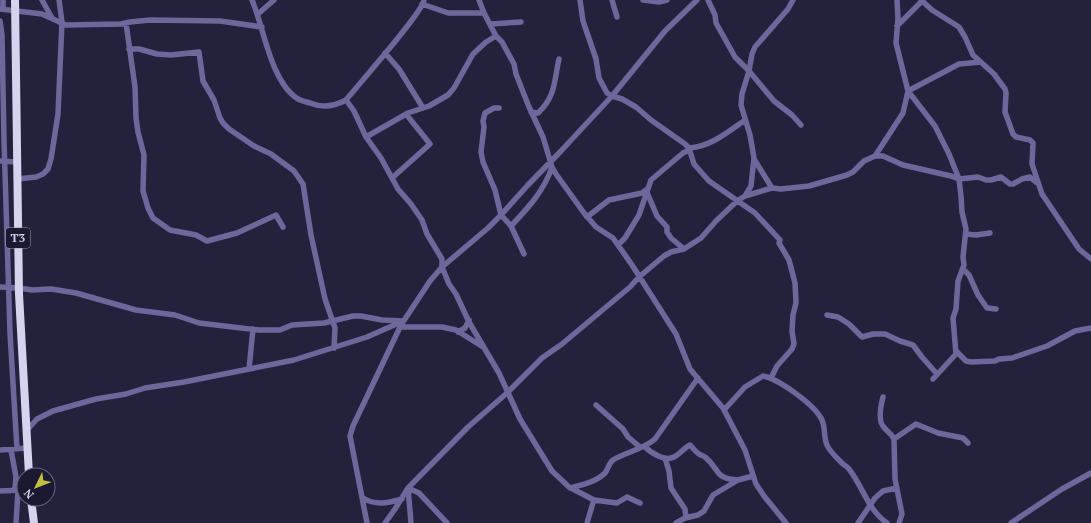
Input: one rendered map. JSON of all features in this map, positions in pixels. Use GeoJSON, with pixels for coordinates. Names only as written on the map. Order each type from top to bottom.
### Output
{"type":"FeatureCollection","features":[{"type":"Feature","properties":{"kind":"highway","name":"T3"},"geometry":{"type":"LineString","coordinates":[[14,0],[19,288],[28,467]]}},
{"type":"Feature","properties":{"kind":"highway"},"geometry":{"type":"LineString","coordinates":[[32,507],[34,523]]}},
{"type":"Feature","properties":{"kind":"street"},"geometry":{"type":"LineString","coordinates":[[3,0],[1,9],[42,14],[66,25],[126,23],[150,20],[220,21],[262,27]]}},
{"type":"Feature","properties":{"kind":"street"},"geometry":{"type":"LineString","coordinates":[[42,0],[52,18]]}},
{"type":"Feature","properties":{"kind":"street"},"geometry":{"type":"LineString","coordinates":[[17,179],[36,177],[43,174],[48,169],[52,159],[58,114],[62,22],[59,0]]}},
{"type":"Feature","properties":{"kind":"street"},"geometry":{"type":"LineString","coordinates":[[252,0],[258,14],[273,64],[284,86],[298,99],[314,105],[327,106],[346,100],[385,53],[423,3],[448,13],[484,13]]}},
{"type":"Feature","properties":{"kind":"street"},"geometry":{"type":"LineString","coordinates":[[258,14],[274,0]]}},
{"type":"Feature","properties":{"kind":"street"},"geometry":{"type":"LineString","coordinates":[[479,0],[496,36],[502,42],[514,64],[516,74],[543,137],[551,164],[556,174],[596,227],[608,234],[618,245],[676,334],[686,361],[724,410],[745,450],[756,484],[786,523]]}},
{"type":"Feature","properties":{"kind":"street"},"geometry":{"type":"LineString","coordinates":[[580,0],[584,21],[596,59],[599,78],[607,93],[636,107],[651,120],[680,140],[689,149],[694,164],[709,181],[755,213],[780,240],[779,243],[790,260],[794,276],[796,303],[792,323],[794,346],[777,366],[771,378]]}},
{"type":"Feature","properties":{"kind":"street"},"geometry":{"type":"LineString","coordinates":[[612,0],[618,17]]}},
{"type":"Feature","properties":{"kind":"street"},"geometry":{"type":"LineString","coordinates":[[643,0],[659,2],[667,0]]}},
{"type":"Feature","properties":{"kind":"street"},"geometry":{"type":"LineString","coordinates":[[367,523],[350,441],[352,431],[403,321],[430,281],[442,267],[488,228],[551,164],[561,151],[612,96],[665,31],[697,0]]}},
{"type":"Feature","properties":{"kind":"street"},"geometry":{"type":"LineString","coordinates":[[708,0],[715,15],[716,22],[735,57],[774,101],[792,115],[801,125]]}},
{"type":"Feature","properties":{"kind":"street"},"geometry":{"type":"LineString","coordinates":[[745,196],[751,186],[754,158],[750,135],[741,106],[742,94],[755,47],[788,9],[793,0]]}},
{"type":"Feature","properties":{"kind":"street"},"geometry":{"type":"LineString","coordinates":[[897,0],[897,51],[908,92],[935,126],[949,154],[959,179],[962,212],[966,230],[963,269],[958,281],[956,309],[953,318],[956,351],[954,357],[934,379]]}},
{"type":"Feature","properties":{"kind":"street"},"geometry":{"type":"LineString","coordinates":[[897,27],[902,20],[922,1],[932,10],[959,27],[965,37],[970,51],[994,74],[1006,92],[1005,112],[1013,134],[1016,137],[1030,140],[1033,143],[1032,164],[1037,183],[1047,203],[1079,249],[1091,259]]}},
{"type":"Feature","properties":{"kind":"street"},"geometry":{"type":"LineString","coordinates":[[0,21],[2,35],[3,162],[16,477]]}},
{"type":"Feature","properties":{"kind":"street"},"geometry":{"type":"LineString","coordinates":[[491,24],[521,22]]}},
{"type":"Feature","properties":{"kind":"street"},"geometry":{"type":"LineString","coordinates":[[126,23],[135,87],[136,118],[144,155],[143,191],[148,208],[153,218],[170,230],[196,235],[207,241],[237,233],[276,215],[283,227]]}},
{"type":"Feature","properties":{"kind":"street"},"geometry":{"type":"LineString","coordinates":[[366,137],[406,114],[423,108],[448,95],[454,88],[473,54],[486,42],[496,36]]}},
{"type":"Feature","properties":{"kind":"street"},"geometry":{"type":"LineString","coordinates":[[129,49],[139,49],[157,54],[199,52],[203,81],[214,100],[223,123],[254,146],[271,154],[294,171],[303,184],[313,246],[325,298],[335,328],[334,348]]}},
{"type":"Feature","properties":{"kind":"street"},"geometry":{"type":"LineString","coordinates":[[385,53],[399,70],[423,108]]}},
{"type":"Feature","properties":{"kind":"street"},"geometry":{"type":"LineString","coordinates":[[531,112],[538,113],[546,106],[551,97],[555,84],[559,59]]}},
{"type":"Feature","properties":{"kind":"street"},"geometry":{"type":"LineString","coordinates":[[875,156],[900,119],[908,92],[959,64],[981,62]]}},
{"type":"Feature","properties":{"kind":"street"},"geometry":{"type":"LineString","coordinates":[[346,100],[354,111],[366,137],[381,158],[398,189],[422,220],[427,234],[442,259],[442,267],[449,284],[456,294],[468,320],[502,380],[520,419],[552,472],[570,488],[594,500],[617,503],[627,497],[640,503]]}},
{"type":"Feature","properties":{"kind":"street"},"geometry":{"type":"LineString","coordinates":[[499,108],[494,108],[485,113],[481,152],[501,215],[511,226],[524,254]]}},
{"type":"Feature","properties":{"kind":"street"},"geometry":{"type":"LineString","coordinates":[[392,178],[430,144],[406,114]]}},
{"type":"Feature","properties":{"kind":"street"},"geometry":{"type":"LineString","coordinates":[[618,245],[625,238],[639,215],[646,190],[651,180],[689,149],[697,148],[726,134],[745,120]]}},
{"type":"Feature","properties":{"kind":"street"},"geometry":{"type":"LineString","coordinates":[[384,523],[402,499],[408,488],[468,428],[542,358],[562,344],[630,287],[639,277],[664,256],[671,252],[684,249],[701,238],[716,221],[737,201],[745,196],[772,188],[781,190],[809,186],[847,175],[853,172],[864,161],[875,156],[883,156],[907,166],[959,179],[978,177],[991,180],[1001,177],[1010,184],[1013,184],[1022,178],[1030,177],[1037,183]]}},
{"type":"Feature","properties":{"kind":"street"},"geometry":{"type":"LineString","coordinates":[[754,158],[772,188]]}},
{"type":"Feature","properties":{"kind":"street"},"geometry":{"type":"LineString","coordinates":[[3,162],[17,162]]}},
{"type":"Feature","properties":{"kind":"street"},"geometry":{"type":"LineString","coordinates":[[511,226],[543,188],[548,180],[551,164]]}},
{"type":"Feature","properties":{"kind":"street"},"geometry":{"type":"LineString","coordinates":[[587,216],[609,200],[642,193],[646,190]]}},
{"type":"Feature","properties":{"kind":"street"},"geometry":{"type":"LineString","coordinates":[[646,190],[657,216],[667,227],[671,238],[684,249]]}},
{"type":"Feature","properties":{"kind":"street"},"geometry":{"type":"LineString","coordinates":[[966,234],[990,234]]}},
{"type":"Feature","properties":{"kind":"street"},"geometry":{"type":"LineString","coordinates":[[963,269],[969,275],[978,295],[987,308],[996,309]]}},
{"type":"Feature","properties":{"kind":"street"},"geometry":{"type":"LineString","coordinates":[[0,287],[32,290],[51,289],[136,310],[175,315],[199,322],[275,331],[292,325],[318,324],[345,317],[361,316],[382,320],[403,321]]}},
{"type":"Feature","properties":{"kind":"street"},"geometry":{"type":"LineString","coordinates":[[827,315],[838,317],[849,324],[862,337],[873,334],[885,334],[900,342],[913,345],[937,374]]}},
{"type":"Feature","properties":{"kind":"street"},"geometry":{"type":"LineString","coordinates":[[458,332],[465,328],[468,320]]}},
{"type":"Feature","properties":{"kind":"street"},"geometry":{"type":"LineString","coordinates":[[26,432],[37,419],[52,411],[96,399],[126,394],[145,388],[184,382],[294,360],[367,337],[403,321]]}},
{"type":"Feature","properties":{"kind":"street"},"geometry":{"type":"LineString","coordinates":[[400,327],[442,327],[458,332],[484,347]]}},
{"type":"Feature","properties":{"kind":"street"},"geometry":{"type":"LineString","coordinates":[[956,351],[966,361],[971,362],[1005,360],[1046,346],[1075,331],[1091,328]]}},
{"type":"Feature","properties":{"kind":"street"},"geometry":{"type":"LineString","coordinates":[[248,369],[253,329]]}},
{"type":"Feature","properties":{"kind":"street"},"geometry":{"type":"LineString","coordinates":[[724,410],[745,387],[763,376],[771,378],[792,391],[817,413],[823,423],[824,437],[831,452],[848,467],[879,518],[887,523]]}},
{"type":"Feature","properties":{"kind":"street"},"geometry":{"type":"LineString","coordinates":[[570,488],[598,478],[605,472],[611,461],[648,445],[655,439],[698,378]]}},
{"type":"Feature","properties":{"kind":"street"},"geometry":{"type":"LineString","coordinates":[[884,398],[880,420],[882,425],[891,433],[894,439],[897,488],[902,514],[898,523]]}},
{"type":"Feature","properties":{"kind":"street"},"geometry":{"type":"LineString","coordinates":[[596,405],[623,430],[628,437],[642,447],[665,458],[676,456],[690,445],[698,454],[705,457],[717,472],[729,480],[738,480],[753,476]]}},
{"type":"Feature","properties":{"kind":"street"},"geometry":{"type":"LineString","coordinates":[[894,439],[916,424],[938,433],[962,438],[968,443]]}},
{"type":"Feature","properties":{"kind":"street"},"geometry":{"type":"LineString","coordinates":[[0,450],[27,448]]}},
{"type":"Feature","properties":{"kind":"street"},"geometry":{"type":"LineString","coordinates":[[665,458],[669,471],[671,488],[685,509],[686,518]]}},
{"type":"Feature","properties":{"kind":"street"},"geometry":{"type":"LineString","coordinates":[[1011,523],[1062,489],[1091,473]]}},
{"type":"Feature","properties":{"kind":"street"},"geometry":{"type":"LineString","coordinates":[[676,523],[686,518],[698,515],[704,511],[713,495],[738,480]]}},
{"type":"Feature","properties":{"kind":"street"},"geometry":{"type":"LineString","coordinates":[[408,488],[411,523]]}},
{"type":"Feature","properties":{"kind":"street"},"geometry":{"type":"LineString","coordinates":[[408,488],[419,493],[447,523]]}},
{"type":"Feature","properties":{"kind":"street"},"geometry":{"type":"LineString","coordinates":[[858,523],[875,498],[883,491],[897,488]]}},
{"type":"Feature","properties":{"kind":"street"},"geometry":{"type":"LineString","coordinates":[[0,491],[16,490]]}},
{"type":"Feature","properties":{"kind":"street"},"geometry":{"type":"LineString","coordinates":[[363,498],[370,503],[402,499]]}},
{"type":"Feature","properties":{"kind":"street"},"geometry":{"type":"LineString","coordinates":[[589,522],[594,500]]}},
{"type":"Feature","properties":{"kind":"street"},"geometry":{"type":"LineString","coordinates":[[16,523],[17,507]]}}]}
